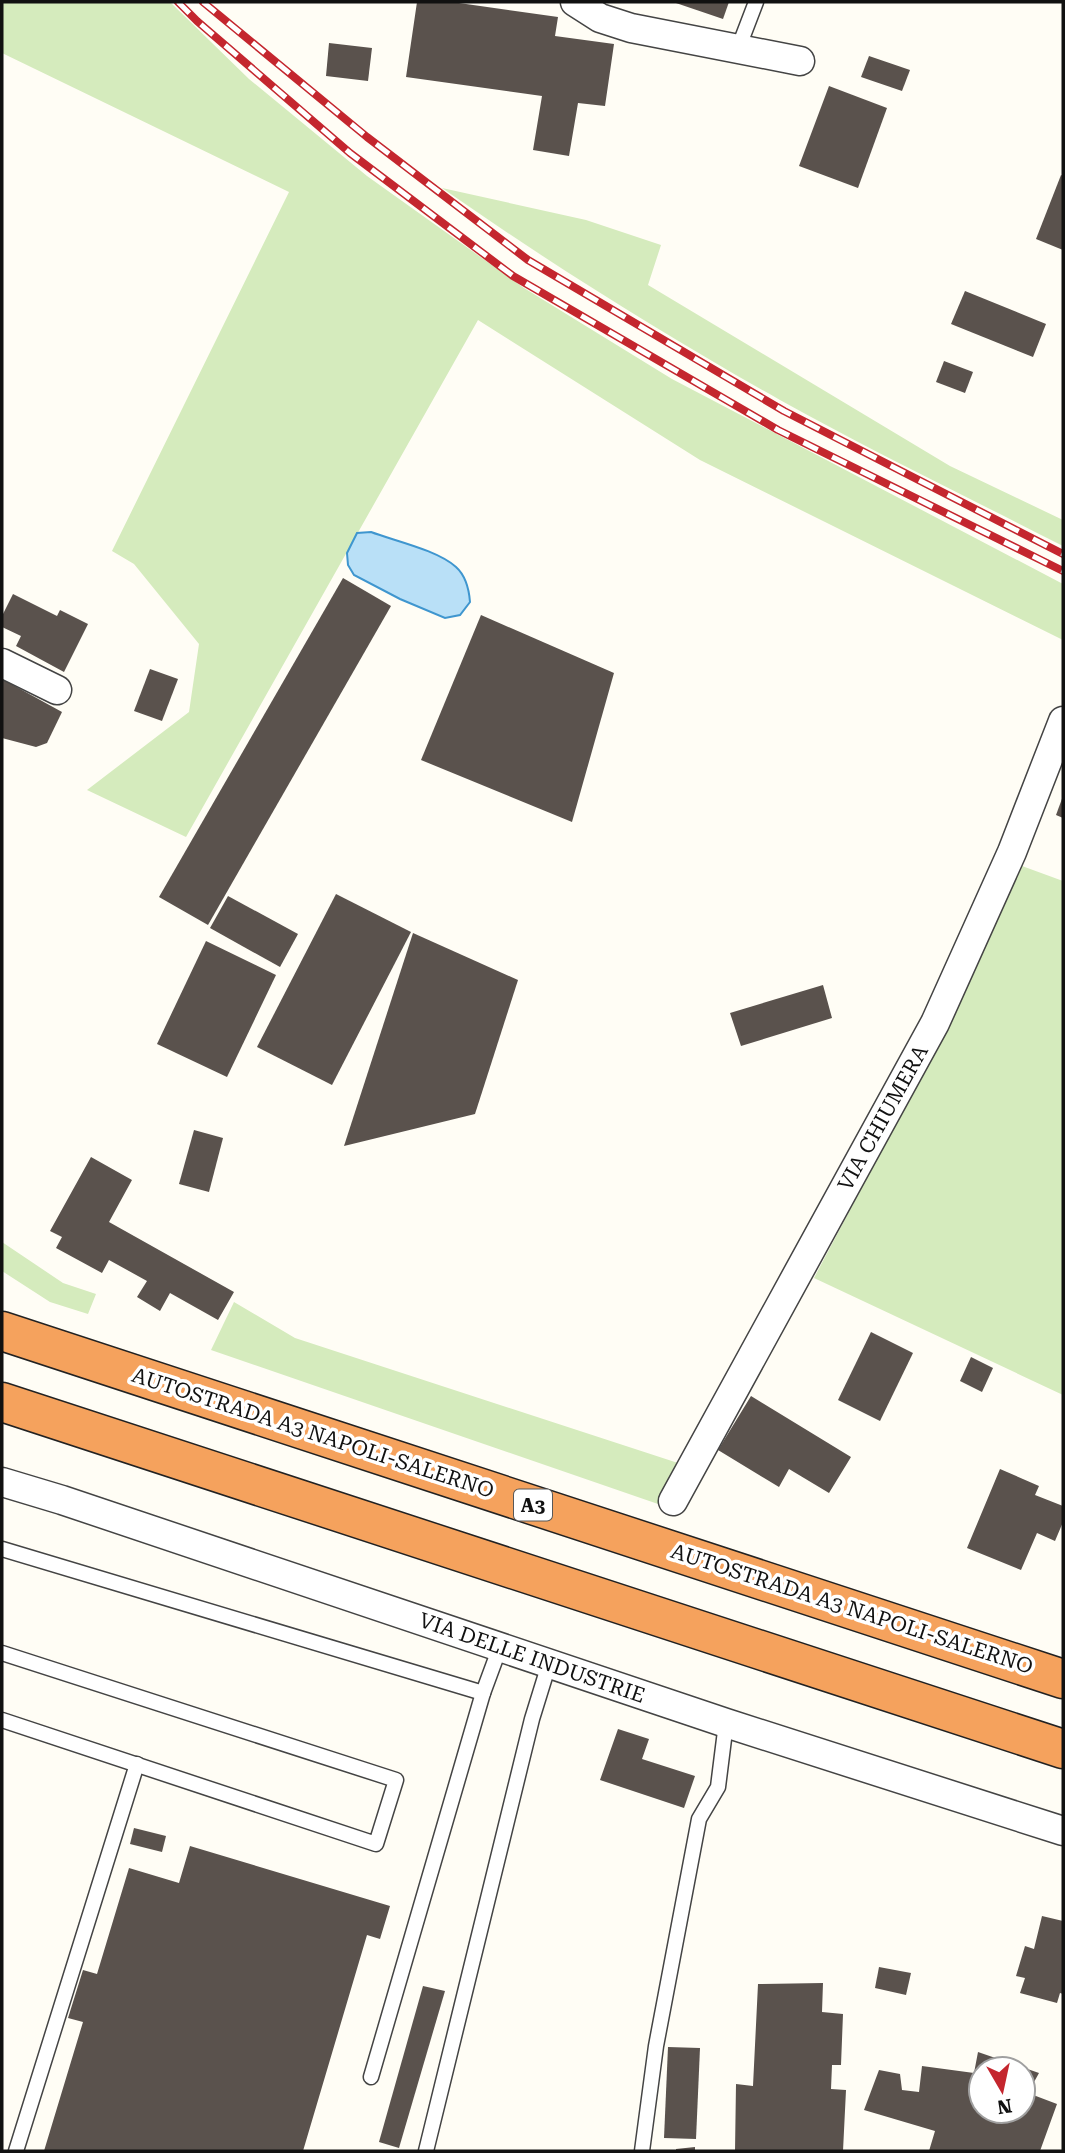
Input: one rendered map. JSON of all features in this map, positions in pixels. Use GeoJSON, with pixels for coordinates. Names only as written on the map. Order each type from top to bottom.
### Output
{"type":"FeatureCollection","features":[{"type":"Feature","properties":{"kind":"highway","name":"AUTOSTRADA A3 NAPOLI-SALERNO"},"geometry":{"type":"LineString","coordinates":[[2,1331],[1063,1679]]}},
{"type":"Feature","properties":{"kind":"highway"},"geometry":{"type":"LineString","coordinates":[[2,1402],[1063,1749]]}},
{"type":"Feature","properties":{"kind":"street"},"geometry":{"type":"LineString","coordinates":[[575,2],[600,18],[631,28],[800,61]]}},
{"type":"Feature","properties":{"kind":"street"},"geometry":{"type":"LineString","coordinates":[[2,663],[57,690]]}},
{"type":"Feature","properties":{"kind":"street","name":"VIA CHIUMERA"},"geometry":{"type":"LineString","coordinates":[[673,1501],[935,1023],[1012,852],[1063,721]]}},
{"type":"Feature","properties":{"kind":"street","name":"VIA DELLE INDUSTRIE"},"geometry":{"type":"LineString","coordinates":[[2,1482],[726,1724],[1063,1831]]}},
{"type":"Feature","properties":{"kind":"lane"},"geometry":{"type":"LineString","coordinates":[[738,49],[755,2]]}},
{"type":"Feature","properties":{"kind":"lane"},"geometry":{"type":"LineString","coordinates":[[2,1549],[483,1693]]}},
{"type":"Feature","properties":{"kind":"lane"},"geometry":{"type":"LineString","coordinates":[[371,2077],[483,1693],[500,1647]]}},
{"type":"Feature","properties":{"kind":"lane"},"geometry":{"type":"LineString","coordinates":[[2,1653],[396,1780],[376,1844],[2,1720]]}},
{"type":"Feature","properties":{"kind":"lane"},"geometry":{"type":"LineString","coordinates":[[426,2151],[532,1719],[549,1664]]}},
{"type":"Feature","properties":{"kind":"lane"},"geometry":{"type":"LineString","coordinates":[[642,2151],[656,2046],[699,1819],[718,1787],[726,1724]]}},
{"type":"Feature","properties":{"kind":"lane"},"geometry":{"type":"LineString","coordinates":[[16,2151],[137,1764]]}},
{"type":"Feature","properties":{"kind":"green space"},"geometry":{"type":"Polygon","coordinates":[[[2,2],[170,2],[249,79],[367,176],[524,288],[672,379],[1063,584],[1063,640],[700,460],[478,320],[186,837],[87,790],[189,712],[199,644],[134,564],[112,551],[289,192],[2,53],[2,2]]]}},
{"type":"Feature","properties":{"kind":"green space"},"geometry":{"type":"Polygon","coordinates":[[[442,188],[586,220],[661,245],[648,285],[950,466],[1063,520],[1063,546],[780,400],[608,298],[442,188]]]}},
{"type":"Feature","properties":{"kind":"green space"},"geometry":{"type":"Polygon","coordinates":[[[1022,866],[1063,881],[1063,1395],[814,1278],[943,1034],[1022,866]]]}},
{"type":"Feature","properties":{"kind":"green space"},"geometry":{"type":"Polygon","coordinates":[[[2,1242],[63,1283],[96,1294],[88,1314],[50,1302],[2,1271],[2,1242]]]}},
{"type":"Feature","properties":{"kind":"green space"},"geometry":{"type":"Polygon","coordinates":[[[234,1302],[295,1338],[678,1463],[658,1504],[211,1350],[234,1302]]]}},
{"type":"Feature","properties":{"kind":"water"},"geometry":{"type":"Polygon","coordinates":[[[371,532],[427,551],[456,567],[466,583],[470,602],[460,615],[445,618],[354,575],[348,565],[347,553],[357,533],[371,532]]]}},
{"type":"Feature","properties":{"kind":"building"},"geometry":{"type":"Polygon","coordinates":[[[417,2],[452,2],[558,17],[555,36],[614,44],[605,106],[578,103],[569,156],[533,150],[542,96],[406,77],[417,2]]]}},
{"type":"Feature","properties":{"kind":"building"},"geometry":{"type":"Polygon","coordinates":[[[673,2],[729,2],[723,19],[673,2]]]}},
{"type":"Feature","properties":{"kind":"building"},"geometry":{"type":"Polygon","coordinates":[[[329,43],[372,48],[368,81],[326,76],[329,43]]]}},
{"type":"Feature","properties":{"kind":"building"},"geometry":{"type":"Polygon","coordinates":[[[869,56],[910,70],[902,91],[861,77],[869,56]]]}},
{"type":"Feature","properties":{"kind":"building"},"geometry":{"type":"Polygon","coordinates":[[[829,86],[887,108],[858,188],[799,166],[829,86]]]}},
{"type":"Feature","properties":{"kind":"building"},"geometry":{"type":"Polygon","coordinates":[[[1061,175],[1063,176],[1063,250],[1036,239],[1061,175]]]}},
{"type":"Feature","properties":{"kind":"building"},"geometry":{"type":"Polygon","coordinates":[[[965,291],[1046,324],[1033,357],[951,324],[965,291]]]}},
{"type":"Feature","properties":{"kind":"building"},"geometry":{"type":"Polygon","coordinates":[[[944,361],[973,372],[965,393],[936,382],[944,361]]]}},
{"type":"Feature","properties":{"kind":"building"},"geometry":{"type":"Polygon","coordinates":[[[343,578],[391,606],[208,925],[159,897],[343,578]]]}},
{"type":"Feature","properties":{"kind":"building"},"geometry":{"type":"Polygon","coordinates":[[[13,594],[57,616],[60,610],[88,624],[64,672],[16,646],[21,636],[2,627],[2,616],[13,594]]]}},
{"type":"Feature","properties":{"kind":"building"},"geometry":{"type":"Polygon","coordinates":[[[481,615],[614,673],[572,822],[421,760],[481,615]]]}},
{"type":"Feature","properties":{"kind":"building"},"geometry":{"type":"Polygon","coordinates":[[[150,669],[178,679],[162,721],[134,711],[150,669]]]}},
{"type":"Feature","properties":{"kind":"building"},"geometry":{"type":"Polygon","coordinates":[[[2,679],[62,712],[47,743],[36,747],[2,738],[2,679]]]}},
{"type":"Feature","properties":{"kind":"building"},"geometry":{"type":"Polygon","coordinates":[[[1063,796],[1063,818],[1056,815],[1063,796]]]}},
{"type":"Feature","properties":{"kind":"building"},"geometry":{"type":"Polygon","coordinates":[[[336,894],[411,932],[332,1085],[257,1047],[336,894]]]}},
{"type":"Feature","properties":{"kind":"building"},"geometry":{"type":"Polygon","coordinates":[[[228,896],[298,934],[280,967],[210,928],[228,896]]]}},
{"type":"Feature","properties":{"kind":"building"},"geometry":{"type":"Polygon","coordinates":[[[413,933],[518,980],[475,1114],[344,1146],[413,933]]]}},
{"type":"Feature","properties":{"kind":"building"},"geometry":{"type":"Polygon","coordinates":[[[206,941],[276,975],[227,1077],[157,1044],[206,941]]]}},
{"type":"Feature","properties":{"kind":"building"},"geometry":{"type":"Polygon","coordinates":[[[823,985],[832,1018],[741,1046],[730,1013],[823,985]]]}},
{"type":"Feature","properties":{"kind":"building"},"geometry":{"type":"Polygon","coordinates":[[[194,1130],[223,1138],[209,1192],[179,1184],[194,1130]]]}},
{"type":"Feature","properties":{"kind":"building"},"geometry":{"type":"Polygon","coordinates":[[[91,1157],[132,1180],[109,1222],[234,1292],[218,1320],[170,1293],[160,1311],[137,1297],[147,1281],[109,1260],[102,1273],[56,1248],[62,1237],[50,1231],[91,1157]]]}},
{"type":"Feature","properties":{"kind":"building"},"geometry":{"type":"Polygon","coordinates":[[[871,1332],[913,1353],[880,1421],[838,1400],[871,1332]]]}},
{"type":"Feature","properties":{"kind":"building"},"geometry":{"type":"Polygon","coordinates":[[[971,1357],[993,1368],[982,1392],[960,1381],[971,1357]]]}},
{"type":"Feature","properties":{"kind":"building"},"geometry":{"type":"Polygon","coordinates":[[[751,1396],[851,1457],[829,1493],[789,1469],[779,1487],[718,1450],[751,1396]]]}},
{"type":"Feature","properties":{"kind":"building"},"geometry":{"type":"Polygon","coordinates":[[[1000,1469],[1039,1486],[1035,1495],[1063,1506],[1063,1522],[1055,1541],[1037,1533],[1021,1570],[967,1548],[1000,1469]]]}},
{"type":"Feature","properties":{"kind":"building"},"geometry":{"type":"Polygon","coordinates":[[[618,1729],[649,1739],[642,1759],[695,1776],[684,1808],[600,1780],[618,1729]]]}},
{"type":"Feature","properties":{"kind":"building"},"geometry":{"type":"Polygon","coordinates":[[[134,1828],[166,1836],[162,1852],[130,1844],[134,1828]]]}},
{"type":"Feature","properties":{"kind":"building"},"geometry":{"type":"Polygon","coordinates":[[[190,1846],[390,1906],[380,1939],[367,1935],[303,2151],[44,2151],[83,2022],[68,2018],[83,1970],[97,1974],[129,1868],[179,1883],[190,1846]]]}},
{"type":"Feature","properties":{"kind":"building"},"geometry":{"type":"Polygon","coordinates":[[[1042,1916],[1063,1921],[1063,1994],[1060,1993],[1057,2003],[1020,1993],[1025,1978],[1016,1976],[1025,1946],[1034,1949],[1042,1916]]]}},
{"type":"Feature","properties":{"kind":"building"},"geometry":{"type":"Polygon","coordinates":[[[879,1967],[911,1973],[906,1995],[875,1988],[879,1967]]]}},
{"type":"Feature","properties":{"kind":"building"},"geometry":{"type":"Polygon","coordinates":[[[823,1983],[822,2012],[843,2014],[841,2065],[832,2065],[831,2089],[846,2090],[843,2151],[735,2151],[736,2084],[753,2086],[758,1984],[823,1983]]]}},
{"type":"Feature","properties":{"kind":"building"},"geometry":{"type":"Polygon","coordinates":[[[423,1986],[445,1991],[399,2148],[379,2142],[423,1986]]]}},
{"type":"Feature","properties":{"kind":"building"},"geometry":{"type":"Polygon","coordinates":[[[668,2047],[700,2048],[696,2139],[664,2138],[668,2047]]]}},
{"type":"Feature","properties":{"kind":"building"},"geometry":{"type":"Polygon","coordinates":[[[922,2066],[967,2072],[967,2125],[1037,2125],[1037,2096],[1057,2104],[1040,2151],[929,2151],[935,2131],[864,2110],[879,2070],[900,2074],[902,2090],[919,2092],[922,2066]]]}},
{"type":"Feature","properties":{"kind":"building"},"geometry":{"type":"Polygon","coordinates":[[[695,2147],[695,2151],[676,2151],[676,2149],[695,2147]]]}},
{"type":"Feature","properties":{"kind":"railway"},"geometry":{"type":"LineString","coordinates":[[178,2],[350,153],[513,276],[778,430],[1063,571]]}},
{"type":"Feature","properties":{"kind":"railway"},"geometry":{"type":"LineString","coordinates":[[203,2],[367,137],[528,260],[784,411],[1063,554]]}}]}
